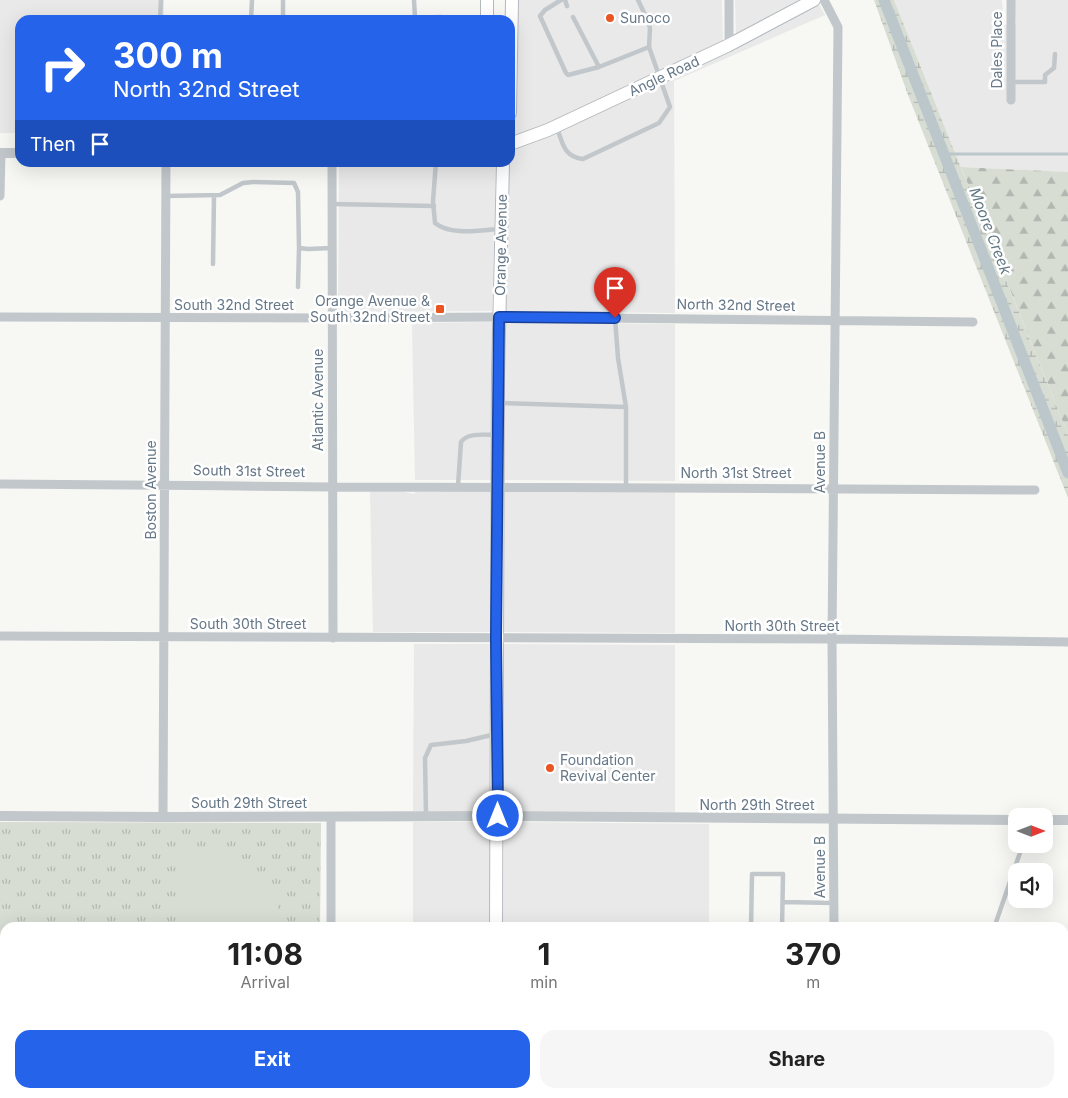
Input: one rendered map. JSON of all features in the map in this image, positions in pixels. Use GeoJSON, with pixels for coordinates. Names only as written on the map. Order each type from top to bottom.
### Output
{"type":"FeatureCollection","features":[{"type":"Feature","properties":{"kind":"main road"},"geometry":{"type":"LineString","coordinates":[[487,0],[487,15]]}},
{"type":"Feature","properties":{"kind":"main road"},"geometry":{"type":"LineString","coordinates":[[512,0],[512,15]]}},
{"type":"Feature","properties":{"kind":"main road","name":"Angle Road"},"geometry":{"type":"LineString","coordinates":[[515,142],[556,126],[660,78],[729,45],[814,0]]}},
{"type":"Feature","properties":{"kind":"main road","name":"Orange Avenue"},"geometry":{"type":"LineString","coordinates":[[496,922],[498,816],[496,638],[502,167]]}},
{"type":"Feature","properties":{"kind":"street"},"geometry":{"type":"LineString","coordinates":[[729,0],[729,45]]}},
{"type":"Feature","properties":{"kind":"street","name":"Avenue B"},"geometry":{"type":"LineString","coordinates":[[824,0],[838,27],[832,640],[834,922]]}},
{"type":"Feature","properties":{"kind":"street","name":"Dales Place"},"geometry":{"type":"LineString","coordinates":[[1010,100],[1011,0]]}},
{"type":"Feature","properties":{"kind":"street"},"geometry":{"type":"LineString","coordinates":[[0,196],[0,153],[15,153]]}},
{"type":"Feature","properties":{"kind":"street","name":"Boston Avenue"},"geometry":{"type":"LineString","coordinates":[[163,817],[166,167]]}},
{"type":"Feature","properties":{"kind":"street","name":"Atlantic Avenue"},"geometry":{"type":"LineString","coordinates":[[332,167],[333,638]]}},
{"type":"Feature","properties":{"kind":"street","name":"South 32nd Street"},"geometry":{"type":"LineString","coordinates":[[0,317],[499,317]]}},
{"type":"Feature","properties":{"kind":"street","name":"North 32nd Street"},"geometry":{"type":"LineString","coordinates":[[499,317],[973,322]]}},
{"type":"Feature","properties":{"kind":"street","name":"South 31st Street"},"geometry":{"type":"LineString","coordinates":[[0,484],[498,486]]}},
{"type":"Feature","properties":{"kind":"street","name":"North 31st Street"},"geometry":{"type":"LineString","coordinates":[[498,486],[834,487],[1035,490]]}},
{"type":"Feature","properties":{"kind":"street","name":"South 30th Street"},"geometry":{"type":"LineString","coordinates":[[0,636],[496,638]]}},
{"type":"Feature","properties":{"kind":"street","name":"North 30th Street"},"geometry":{"type":"LineString","coordinates":[[496,638],[1068,642]]}},
{"type":"Feature","properties":{"kind":"street","name":"South 29th Street"},"geometry":{"type":"LineString","coordinates":[[0,816],[498,816]]}},
{"type":"Feature","properties":{"kind":"street","name":"North 29th Street"},"geometry":{"type":"LineString","coordinates":[[498,816],[1008,820]]}},
{"type":"Feature","properties":{"kind":"street"},"geometry":{"type":"LineString","coordinates":[[330,922],[331,817]]}},
{"type":"Feature","properties":{"kind":"street"},"geometry":{"type":"LineString","coordinates":[[1053,820],[1068,820]]}},
{"type":"Feature","properties":{"kind":"lane"},"geometry":{"type":"LineString","coordinates":[[160,15],[161,0]]}},
{"type":"Feature","properties":{"kind":"lane"},"geometry":{"type":"LineString","coordinates":[[251,15],[252,0]]}},
{"type":"Feature","properties":{"kind":"lane"},"geometry":{"type":"LineString","coordinates":[[283,0],[283,15]]}},
{"type":"Feature","properties":{"kind":"lane"},"geometry":{"type":"LineString","coordinates":[[414,0],[415,15]]}},
{"type":"Feature","properties":{"kind":"lane"},"geometry":{"type":"LineString","coordinates":[[561,0],[545,10],[540,16],[568,75],[599,67],[648,47]]}},
{"type":"Feature","properties":{"kind":"lane"},"geometry":{"type":"LineString","coordinates":[[565,0],[567,6]]}},
{"type":"Feature","properties":{"kind":"lane"},"geometry":{"type":"LineString","coordinates":[[556,126],[566,152],[574,158],[583,159],[659,122],[670,107],[648,47],[650,28],[638,0]]}},
{"type":"Feature","properties":{"kind":"lane"},"geometry":{"type":"LineString","coordinates":[[573,17],[599,67]]}},
{"type":"Feature","properties":{"kind":"lane"},"geometry":{"type":"LineString","coordinates":[[1011,82],[1045,82],[1045,75],[1054,68],[1055,54]]}},
{"type":"Feature","properties":{"kind":"lane"},"geometry":{"type":"LineString","coordinates":[[436,167],[435,224],[440,228],[463,231],[501,229]]}},
{"type":"Feature","properties":{"kind":"lane"},"geometry":{"type":"LineString","coordinates":[[166,196],[220,195],[243,183],[294,183],[298,192],[298,287]]}},
{"type":"Feature","properties":{"kind":"lane"},"geometry":{"type":"LineString","coordinates":[[213,264],[214,196]]}},
{"type":"Feature","properties":{"kind":"lane"},"geometry":{"type":"LineString","coordinates":[[332,204],[434,206]]}},
{"type":"Feature","properties":{"kind":"lane"},"geometry":{"type":"LineString","coordinates":[[299,248],[332,248]]}},
{"type":"Feature","properties":{"kind":"lane"},"geometry":{"type":"LineString","coordinates":[[615,318],[618,358],[626,408],[626,486]]}},
{"type":"Feature","properties":{"kind":"lane"},"geometry":{"type":"LineString","coordinates":[[498,403],[626,408]]}},
{"type":"Feature","properties":{"kind":"lane"},"geometry":{"type":"LineString","coordinates":[[458,486],[458,467],[463,438],[468,436],[498,435]]}},
{"type":"Feature","properties":{"kind":"lane"},"geometry":{"type":"LineString","coordinates":[[426,816],[426,758],[431,745],[466,741],[497,734]]}},
{"type":"Feature","properties":{"kind":"lane"},"geometry":{"type":"LineString","coordinates":[[996,922],[1020,853]]}},
{"type":"Feature","properties":{"kind":"lane"},"geometry":{"type":"LineString","coordinates":[[752,922],[752,874],[783,874],[782,922]]}},
{"type":"Feature","properties":{"kind":"lane"},"geometry":{"type":"LineString","coordinates":[[783,902],[834,903]]}},
{"type":"Feature","properties":{"kind":"shaded area"},"geometry":{"type":"Polygon","coordinates":[[[0,0],[164,0],[164,15],[15,15],[15,133],[0,133],[0,0]]]}},
{"type":"Feature","properties":{"kind":"shaded area"},"geometry":{"type":"Polygon","coordinates":[[[518,0],[722,0],[723,42],[545,125],[515,136],[518,0]]]}},
{"type":"Feature","properties":{"kind":"shaded area"},"geometry":{"type":"Polygon","coordinates":[[[735,0],[802,0],[736,35],[735,0]]]}},
{"type":"Feature","properties":{"kind":"shaded area"},"geometry":{"type":"Polygon","coordinates":[[[894,0],[1002,0],[1004,25],[1016,24],[1014,0],[1068,0],[1068,172],[961,167],[894,0]]]}},
{"type":"Feature","properties":{"kind":"shaded area"},"geometry":{"type":"Polygon","coordinates":[[[819,4],[825,15],[674,81],[675,313],[505,311],[509,167],[515,167],[515,148],[550,135],[736,49],[819,4]]]}},
{"type":"Feature","properties":{"kind":"shaded area"},"geometry":{"type":"Polygon","coordinates":[[[339,167],[496,167],[492,311],[338,312],[339,167]]]}},
{"type":"Feature","properties":{"kind":"shaded area"},"geometry":{"type":"Polygon","coordinates":[[[492,322],[492,480],[415,480],[412,323],[492,322]]]}},
{"type":"Feature","properties":{"kind":"shaded area"},"geometry":{"type":"Polygon","coordinates":[[[505,322],[675,324],[675,481],[504,480],[505,322]]]}},
{"type":"Feature","properties":{"kind":"shaded area"},"geometry":{"type":"Polygon","coordinates":[[[370,492],[415,494],[415,492],[491,492],[490,632],[373,632],[370,492]]]}},
{"type":"Feature","properties":{"kind":"shaded area"},"geometry":{"type":"Polygon","coordinates":[[[504,492],[675,492],[675,633],[503,632],[504,492]]]}},
{"type":"Feature","properties":{"kind":"shaded area"},"geometry":{"type":"Polygon","coordinates":[[[414,644],[490,644],[491,811],[413,811],[414,644]]]}},
{"type":"Feature","properties":{"kind":"shaded area"},"geometry":{"type":"Polygon","coordinates":[[[503,644],[675,645],[675,812],[504,811],[503,644]]]}},
{"type":"Feature","properties":{"kind":"shaded area"},"geometry":{"type":"Polygon","coordinates":[[[413,822],[491,822],[490,922],[413,922],[413,822]]]}},
{"type":"Feature","properties":{"kind":"shaded area"},"geometry":{"type":"Polygon","coordinates":[[[504,822],[709,824],[709,922],[503,922],[504,822]]]}},
{"type":"Feature","properties":{"kind":"green space"},"geometry":{"type":"Polygon","coordinates":[[[874,0],[894,0],[1068,435],[1068,498],[908,95],[874,0]]]}},
{"type":"Feature","properties":{"kind":"green space"},"geometry":{"type":"Polygon","coordinates":[[[961,167],[1068,172],[1068,435],[961,167]]]}},
{"type":"Feature","properties":{"kind":"green space"},"geometry":{"type":"Polygon","coordinates":[[[0,822],[321,823],[320,922],[0,922],[0,822]]]}},
{"type":"Feature","properties":{"kind":"green space"},"geometry":{"type":"Polygon","coordinates":[[[208,851],[224,854],[238,858],[250,865],[269,884],[275,896],[279,922],[180,922],[181,852],[208,851]]]}},
{"type":"Feature","properties":{"kind":"waterway","name":"Moore Creek"},"geometry":{"type":"LineString","coordinates":[[884,0],[1068,473]]}},
{"type":"Feature","properties":{"kind":"waterway"},"geometry":{"type":"LineString","coordinates":[[944,154],[1068,154]]}},
{"type":"Feature","properties":{"kind":"place","name":"Sunoco"},"geometry":{"type":"Point","coordinates":[610,18]}},
{"type":"Feature","properties":{"kind":"place","name":"Orange Avenue & South 32nd Street"},"geometry":{"type":"Point","coordinates":[440,309]}},
{"type":"Feature","properties":{"kind":"place","name":"Foundation Revival Center"},"geometry":{"type":"Point","coordinates":[550,768]}},
{"type":"Feature","properties":{"kind":"route"},"geometry":{"type":"LineString","coordinates":[[498,816],[496,638],[499,317],[615,318]]}}]}
